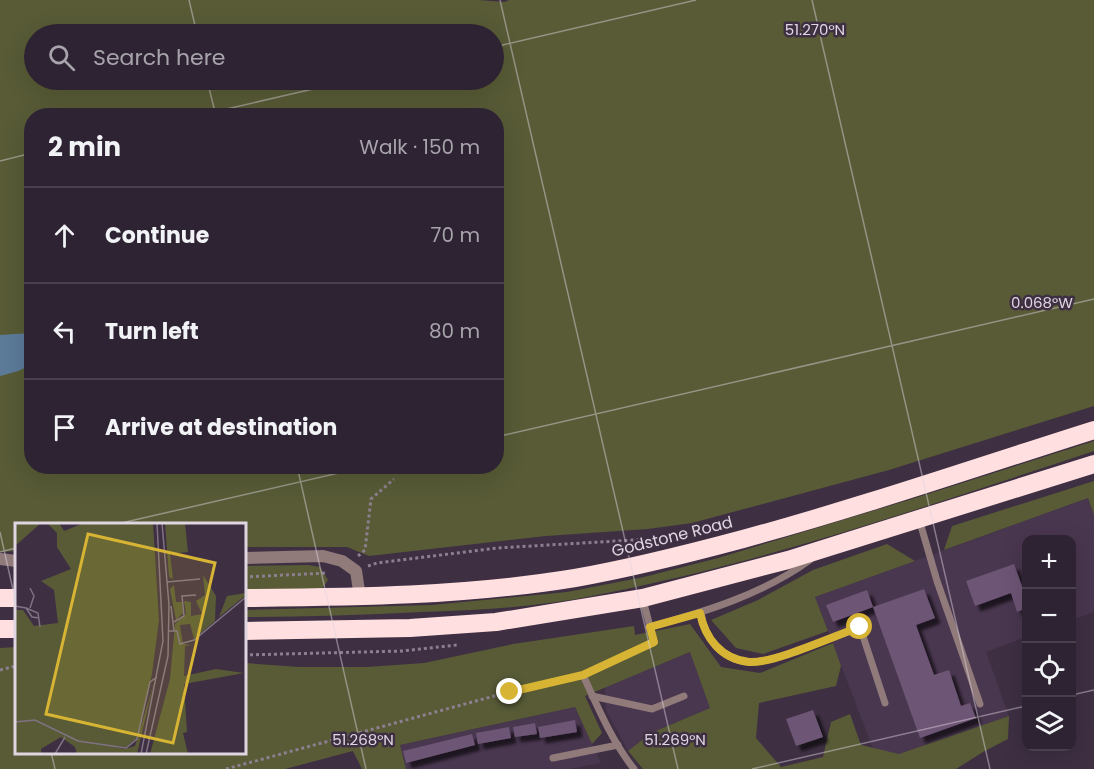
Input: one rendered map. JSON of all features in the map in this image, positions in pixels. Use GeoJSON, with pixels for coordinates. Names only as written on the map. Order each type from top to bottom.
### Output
{"type":"FeatureCollection","features":[{"type":"Feature","properties":{"kind":"highway","name":"Godstone Road"},"geometry":{"type":"LineString","coordinates":[[246,598],[360,597],[489,589],[575,578],[657,562],[801,523],[1094,430]]}},
{"type":"Feature","properties":{"kind":"highway"},"geometry":{"type":"LineString","coordinates":[[246,631],[410,628],[496,622],[643,598],[825,548],[1094,464]]}},
{"type":"Feature","properties":{"kind":"highway"},"geometry":{"type":"LineString","coordinates":[[0,628],[15,629]]}},
{"type":"Feature","properties":{"kind":"street"},"geometry":{"type":"LineString","coordinates":[[246,558],[323,556],[342,561],[351,568],[360,597]]}},
{"type":"Feature","properties":{"kind":"street"},"geometry":{"type":"LineString","coordinates":[[0,559],[15,561]]}},
{"type":"Feature","properties":{"kind":"lane"},"geometry":{"type":"LineString","coordinates":[[918,519],[980,704]]}},
{"type":"Feature","properties":{"kind":"lane"},"geometry":{"type":"LineString","coordinates":[[650,627],[700,613],[755,591],[804,564],[825,548]]}},
{"type":"Feature","properties":{"kind":"lane"},"geometry":{"type":"LineString","coordinates":[[634,769],[618,745],[583,675],[654,642],[643,598]]}},
{"type":"Feature","properties":{"kind":"lane"},"geometry":{"type":"LineString","coordinates":[[700,613],[703,626],[713,644],[730,658],[751,662],[783,655],[860,627],[885,703]]}},
{"type":"Feature","properties":{"kind":"lane"},"geometry":{"type":"LineString","coordinates":[[592,696],[652,709],[684,696]]}},
{"type":"Feature","properties":{"kind":"lane"},"geometry":{"type":"LineString","coordinates":[[553,758],[618,745]]}},
{"type":"Feature","properties":{"kind":"path"},"geometry":{"type":"LineString","coordinates":[[351,568],[365,550],[371,499],[394,479]]}},
{"type":"Feature","properties":{"kind":"path"},"geometry":{"type":"LineString","coordinates":[[246,577],[293,576],[497,548],[671,538]]}},
{"type":"Feature","properties":{"kind":"path"},"geometry":{"type":"LineString","coordinates":[[0,670],[15,666]]}},
{"type":"Feature","properties":{"kind":"path"},"geometry":{"type":"LineString","coordinates":[[226,769],[510,692],[583,675]]}},
{"type":"Feature","properties":{"kind":"shaded area"},"geometry":{"type":"Polygon","coordinates":[[[1088,498],[1094,515],[1094,612],[1076,619],[1076,535],[1022,535],[1022,638],[986,652],[1009,716],[878,762],[815,597],[1088,498]]]}},
{"type":"Feature","properties":{"kind":"shaded area"},"geometry":{"type":"Polygon","coordinates":[[[691,652],[710,708],[651,733],[628,751],[606,710],[605,687],[691,652]]]}},
{"type":"Feature","properties":{"kind":"shaded area"},"geometry":{"type":"Polygon","coordinates":[[[575,707],[601,763],[570,769],[406,769],[400,745],[575,707]]]}},
{"type":"Feature","properties":{"kind":"green space"},"geometry":{"type":"Polygon","coordinates":[[[0,0],[478,0],[505,2],[509,0],[1094,0],[1094,406],[889,470],[692,523],[648,529],[546,536],[369,556],[347,547],[246,547],[246,523],[15,523],[15,551],[0,552],[0,0]]]}},
{"type":"Feature","properties":{"kind":"green space"},"geometry":{"type":"Polygon","coordinates":[[[1094,441],[1094,451],[971,492],[786,549],[660,582],[554,602],[488,609],[246,617],[246,610],[432,605],[567,592],[644,577],[718,558],[1094,441]]]}},
{"type":"Feature","properties":{"kind":"green space"},"geometry":{"type":"Polygon","coordinates":[[[1094,481],[1094,515],[1088,498],[944,550],[952,526],[1094,481]]]}},
{"type":"Feature","properties":{"kind":"green space"},"geometry":{"type":"Polygon","coordinates":[[[887,544],[915,561],[815,597],[828,631],[763,654],[736,648],[711,620],[758,600],[813,570],[887,544]]]}},
{"type":"Feature","properties":{"kind":"green space"},"geometry":{"type":"Polygon","coordinates":[[[308,565],[320,567],[328,580],[322,589],[246,589],[246,566],[308,565]]]}},
{"type":"Feature","properties":{"kind":"green space"},"geometry":{"type":"Polygon","coordinates":[[[690,624],[721,667],[760,673],[833,643],[841,666],[836,686],[759,703],[756,738],[781,767],[823,757],[831,722],[850,714],[861,745],[899,754],[1009,716],[1008,739],[956,769],[643,769],[628,751],[651,733],[710,708],[690,652],[585,696],[602,733],[592,744],[575,707],[400,745],[406,769],[362,769],[353,751],[285,769],[0,769],[0,648],[15,647],[15,754],[246,754],[246,663],[299,667],[367,667],[424,663],[513,644],[634,626],[635,635],[690,624]]]}},
{"type":"Feature","properties":{"kind":"water"},"geometry":{"type":"Polygon","coordinates":[[[24,333],[24,368],[0,376],[0,335],[24,333]]]}},
{"type":"Feature","properties":{"kind":"building"},"geometry":{"type":"Polygon","coordinates":[[[1014,564],[1022,586],[1022,610],[1017,612],[1011,593],[975,606],[966,581],[1014,564]]]}},
{"type":"Feature","properties":{"kind":"building"},"geometry":{"type":"Polygon","coordinates":[[[924,589],[935,618],[916,625],[934,675],[949,670],[961,706],[970,703],[976,718],[920,738],[873,607],[924,589]]]}},
{"type":"Feature","properties":{"kind":"building"},"geometry":{"type":"Polygon","coordinates":[[[867,590],[873,607],[833,622],[826,605],[867,590]]]}},
{"type":"Feature","properties":{"kind":"building"},"geometry":{"type":"Polygon","coordinates":[[[813,710],[823,737],[796,746],[786,719],[813,710]]]}},
{"type":"Feature","properties":{"kind":"building"},"geometry":{"type":"Polygon","coordinates":[[[575,720],[577,732],[540,738],[538,727],[575,720]]]}},
{"type":"Feature","properties":{"kind":"building"},"geometry":{"type":"Polygon","coordinates":[[[535,723],[537,734],[515,737],[513,727],[535,723]]]}},
{"type":"Feature","properties":{"kind":"building"},"geometry":{"type":"Polygon","coordinates":[[[509,727],[511,738],[478,744],[476,733],[509,727]]]}},
{"type":"Feature","properties":{"kind":"building"},"geometry":{"type":"Polygon","coordinates":[[[472,734],[475,745],[406,763],[403,751],[472,734]]]}},
{"type":"Feature","properties":{"kind":"route"},"geometry":{"type":"LineString","coordinates":[[510,692],[583,675],[654,642],[650,627],[700,613],[703,626],[713,644],[730,658],[751,662],[783,655],[860,627]]}}]}
